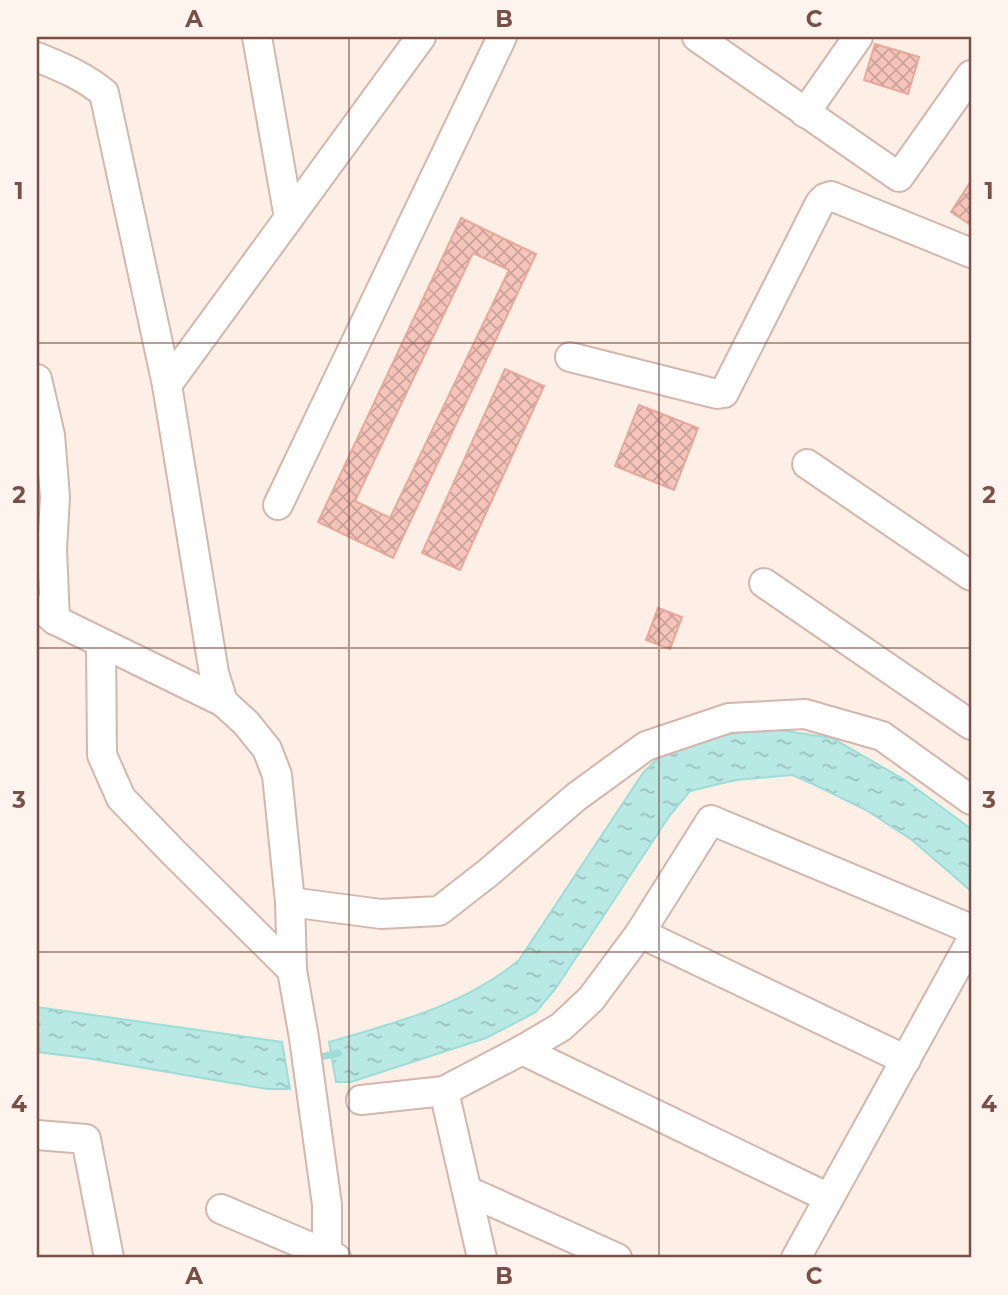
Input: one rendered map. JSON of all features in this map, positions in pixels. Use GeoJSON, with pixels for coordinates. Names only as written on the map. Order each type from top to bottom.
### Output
{"type":"FeatureCollection","features":[{"type":"Feature","properties":{"kind":"street"},"geometry":{"type":"LineString","coordinates":[[257,37],[289,218]]}},
{"type":"Feature","properties":{"kind":"street"},"geometry":{"type":"LineString","coordinates":[[167,385],[421,37]]}},
{"type":"Feature","properties":{"kind":"street"},"geometry":{"type":"LineString","coordinates":[[278,505],[502,37]]}},
{"type":"Feature","properties":{"kind":"street"},"geometry":{"type":"LineString","coordinates":[[805,113],[858,37]]}},
{"type":"Feature","properties":{"kind":"street"},"geometry":{"type":"LineString","coordinates":[[709,40],[805,113],[900,177],[971,75]]}},
{"type":"Feature","properties":{"kind":"street"},"geometry":{"type":"LineString","coordinates":[[37,57],[68,69],[104,93],[167,385],[214,673],[223,702]]}},
{"type":"Feature","properties":{"kind":"street"},"geometry":{"type":"LineString","coordinates":[[570,357],[717,394],[724,393],[820,203],[831,196],[971,253]]}},
{"type":"Feature","properties":{"kind":"street"},"geometry":{"type":"LineString","coordinates":[[37,379],[55,497],[46,613],[223,702],[246,723],[267,749],[277,775],[290,902],[292,970],[327,1205],[329,1256],[221,1209]]}},
{"type":"Feature","properties":{"kind":"street"},"geometry":{"type":"LineString","coordinates":[[807,464],[971,576]]}},
{"type":"Feature","properties":{"kind":"street"},"geometry":{"type":"LineString","coordinates":[[764,583],[971,725]]}},
{"type":"Feature","properties":{"kind":"street"},"geometry":{"type":"LineString","coordinates":[[102,643],[102,755],[121,798],[292,970]]}},
{"type":"Feature","properties":{"kind":"street"},"geometry":{"type":"LineString","coordinates":[[290,902],[382,914],[439,911],[576,797],[646,746],[729,718],[805,714],[882,736],[971,800]]}},
{"type":"Feature","properties":{"kind":"street"},"geometry":{"type":"LineString","coordinates":[[361,1100],[444,1091],[561,1027],[592,999],[640,933],[711,820],[971,929]]}},
{"type":"Feature","properties":{"kind":"street"},"geometry":{"type":"LineString","coordinates":[[640,933],[906,1060]]}},
{"type":"Feature","properties":{"kind":"street"},"geometry":{"type":"LineString","coordinates":[[796,1258],[971,941]]}},
{"type":"Feature","properties":{"kind":"street"},"geometry":{"type":"LineString","coordinates":[[522,1050],[829,1198]]}},
{"type":"Feature","properties":{"kind":"street"},"geometry":{"type":"LineString","coordinates":[[444,1091],[482,1258]]}},
{"type":"Feature","properties":{"kind":"street"},"geometry":{"type":"LineString","coordinates":[[37,1135],[86,1139],[109,1258]]}},
{"type":"Feature","properties":{"kind":"street"},"geometry":{"type":"LineString","coordinates":[[468,1191],[617,1258]]}},
{"type":"Feature","properties":{"kind":"water"},"geometry":{"type":"Polygon","coordinates":[[[765,728],[832,738],[905,780],[971,829],[971,891],[912,840],[866,810],[792,775],[736,780],[690,791],[670,815],[556,988],[536,1012],[486,1038],[351,1082],[336,1082],[329,1042],[404,1020],[453,1001],[498,976],[519,960],[643,773],[659,757],[690,741],[765,728]]]}},
{"type":"Feature","properties":{"kind":"water"},"geometry":{"type":"Polygon","coordinates":[[[37,1007],[282,1042],[290,1089],[267,1089],[37,1052],[37,1007]]]}},
{"type":"Feature","properties":{"kind":"building"},"geometry":{"type":"Polygon","coordinates":[[[875,44],[919,57],[908,94],[864,80],[875,44]]]}},
{"type":"Feature","properties":{"kind":"building"},"geometry":{"type":"Polygon","coordinates":[[[971,181],[971,225],[951,212],[971,181]]]}},
{"type":"Feature","properties":{"kind":"building"},"geometry":{"type":"Polygon","coordinates":[[[461,218],[536,254],[393,558],[318,522],[461,218]],[[473,253],[355,501],[390,518],[509,270],[473,253]]]}},
{"type":"Feature","properties":{"kind":"building"},"geometry":{"type":"Polygon","coordinates":[[[505,369],[544,386],[460,570],[422,553],[505,369]]]}},
{"type":"Feature","properties":{"kind":"building"},"geometry":{"type":"Polygon","coordinates":[[[639,405],[698,428],[674,490],[615,466],[639,405]]]}},
{"type":"Feature","properties":{"kind":"building"},"geometry":{"type":"Polygon","coordinates":[[[658,608],[682,617],[670,649],[646,640],[658,608]]]}},
{"type":"Feature","properties":{"kind":"waterway"},"geometry":{"type":"LineString","coordinates":[[312,1059],[338,1053]]}}]}
